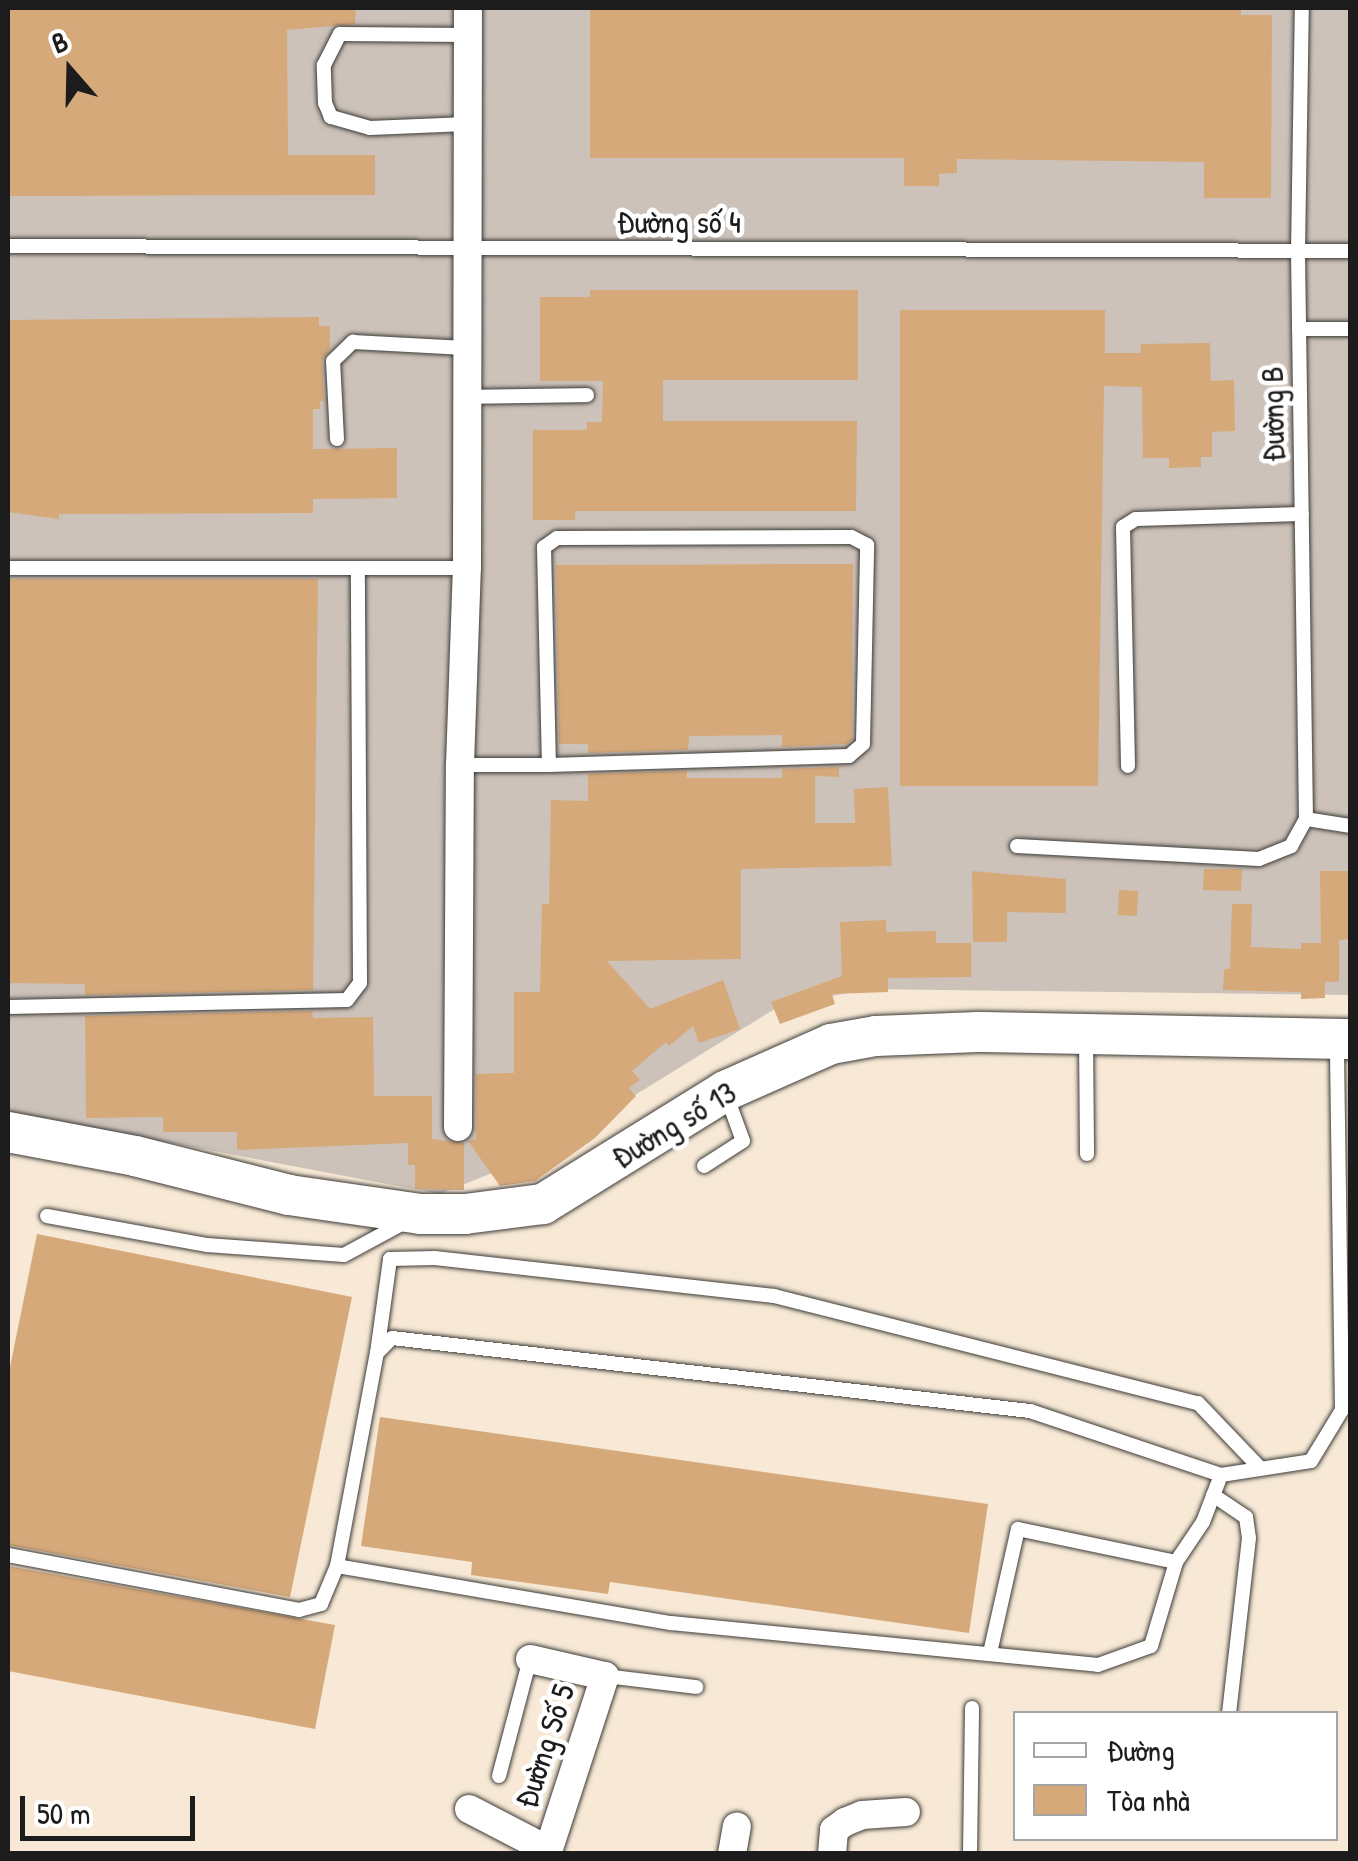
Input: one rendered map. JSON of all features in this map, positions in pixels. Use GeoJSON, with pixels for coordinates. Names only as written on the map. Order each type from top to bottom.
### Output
{"type":"FeatureCollection","features":[{"type":"Feature","properties":{"kind":"street"},"geometry":{"type":"LineString","coordinates":[[458,1127],[460,765],[467,568],[468,22]]}},
{"type":"Feature","properties":{"kind":"street","name":"Đường số 13"},"geometry":{"type":"LineString","coordinates":[[8,1132],[136,1156],[289,1195],[421,1214],[487,1212],[543,1204],[725,1091],[830,1044],[876,1036],[978,1032],[1344,1039]]}},
{"type":"Feature","properties":{"kind":"street","name":"Đường Số 5"},"geometry":{"type":"LineString","coordinates":[[530,1659],[605,1676],[548,1852]]}},
{"type":"Feature","properties":{"kind":"street"},"geometry":{"type":"LineString","coordinates":[[469,1809],[548,1852]]}},
{"type":"Feature","properties":{"kind":"street"},"geometry":{"type":"LineString","coordinates":[[832,1854],[834,1830],[846,1822],[862,1815],[906,1812]]}},
{"type":"Feature","properties":{"kind":"lane","name":"Đường B"},"geometry":{"type":"LineString","coordinates":[[1302,8],[1298,252],[1306,820]]}},
{"type":"Feature","properties":{"kind":"lane"},"geometry":{"type":"LineString","coordinates":[[467,124],[370,128],[330,118],[325,103],[324,64],[340,34],[468,22]]}},
{"type":"Feature","properties":{"kind":"lane","name":"Đường số 4"},"geometry":{"type":"LineString","coordinates":[[8,246],[1350,251]]}},
{"type":"Feature","properties":{"kind":"lane"},"geometry":{"type":"LineString","coordinates":[[1300,329],[1350,329]]}},
{"type":"Feature","properties":{"kind":"lane"},"geometry":{"type":"LineString","coordinates":[[338,440],[333,361],[352,342],[465,348]]}},
{"type":"Feature","properties":{"kind":"lane"},"geometry":{"type":"LineString","coordinates":[[466,398],[587,395]]}},
{"type":"Feature","properties":{"kind":"lane"},"geometry":{"type":"LineString","coordinates":[[1128,766],[1123,528],[1136,518],[1302,514]]}},
{"type":"Feature","properties":{"kind":"lane"},"geometry":{"type":"LineString","coordinates":[[460,765],[548,764],[849,756],[863,744],[867,545],[851,537],[557,538],[544,548],[548,764]]}},
{"type":"Feature","properties":{"kind":"lane"},"geometry":{"type":"LineString","coordinates":[[8,568],[467,568]]}},
{"type":"Feature","properties":{"kind":"lane"},"geometry":{"type":"LineString","coordinates":[[8,1007],[347,1000],[360,983],[358,568]]}},
{"type":"Feature","properties":{"kind":"lane"},"geometry":{"type":"LineString","coordinates":[[1017,846],[1259,859],[1291,846],[1306,820],[1350,826]]}},
{"type":"Feature","properties":{"kind":"lane"},"geometry":{"type":"LineString","coordinates":[[1086,1037],[1088,1154]]}},
{"type":"Feature","properties":{"kind":"lane"},"geometry":{"type":"LineString","coordinates":[[377,1353],[392,1338],[1030,1411],[1221,1475],[1311,1461],[1342,1410],[1344,1039]]}},
{"type":"Feature","properties":{"kind":"lane"},"geometry":{"type":"LineString","coordinates":[[704,1166],[743,1141],[725,1091]]}},
{"type":"Feature","properties":{"kind":"lane"},"geometry":{"type":"LineString","coordinates":[[47,1216],[207,1245],[344,1255],[421,1214]]}},
{"type":"Feature","properties":{"kind":"lane"},"geometry":{"type":"LineString","coordinates":[[8,1555],[298,1610],[321,1604],[337,1566],[377,1353],[390,1260],[435,1258],[774,1296],[1198,1403],[1260,1468]]}},
{"type":"Feature","properties":{"kind":"lane"},"geometry":{"type":"LineString","coordinates":[[337,1566],[671,1622],[1098,1665],[1151,1646],[1176,1562],[1204,1522],[1221,1475]]}},
{"type":"Feature","properties":{"kind":"lane"},"geometry":{"type":"LineString","coordinates":[[1214,1495],[1246,1517],[1248,1538],[1228,1711]]}},
{"type":"Feature","properties":{"kind":"lane"},"geometry":{"type":"LineString","coordinates":[[990,1653],[1018,1529],[1176,1562]]}},
{"type":"Feature","properties":{"kind":"lane"},"geometry":{"type":"LineString","coordinates":[[499,1776],[530,1659]]}},
{"type":"Feature","properties":{"kind":"lane"},"geometry":{"type":"LineString","coordinates":[[605,1676],[696,1687]]}},
{"type":"Feature","properties":{"kind":"lane"},"geometry":{"type":"LineString","coordinates":[[970,1854],[972,1708]]}},
{"type":"Feature","properties":{"kind":"shaded area"},"geometry":{"type":"Polygon","coordinates":[[[8,8],[1350,8],[1350,995],[867,989],[778,1007],[539,1154],[440,1194],[8,1112],[8,8]]]}},
{"type":"Feature","properties":{"kind":"building"},"geometry":{"type":"Polygon","coordinates":[[[8,8],[356,8],[355,24],[287,30],[288,155],[375,155],[375,195],[8,196],[8,8]]]}},
{"type":"Feature","properties":{"kind":"building"},"geometry":{"type":"Polygon","coordinates":[[[590,8],[1241,8],[1241,15],[1272,15],[1271,198],[1204,198],[1204,162],[957,159],[957,173],[939,174],[939,186],[904,186],[904,158],[590,158],[590,8]]]}},
{"type":"Feature","properties":{"kind":"building"},"geometry":{"type":"Polygon","coordinates":[[[590,290],[858,290],[858,380],[663,380],[663,421],[857,421],[856,511],[575,511],[575,520],[533,520],[533,430],[587,430],[587,422],[602,422],[603,381],[540,381],[540,297],[590,297],[590,290]]]}},
{"type":"Feature","properties":{"kind":"building"},"geometry":{"type":"Polygon","coordinates":[[[900,310],[1105,310],[1105,353],[1141,353],[1141,344],[1210,343],[1211,381],[1234,380],[1235,431],[1212,432],[1212,457],[1201,457],[1201,467],[1169,468],[1169,458],[1143,458],[1142,387],[1104,386],[1098,786],[900,786],[900,310]]]}},
{"type":"Feature","properties":{"kind":"building"},"geometry":{"type":"Polygon","coordinates":[[[319,317],[319,326],[330,326],[330,349],[322,361],[324,401],[320,401],[320,409],[313,409],[313,449],[397,448],[397,498],[313,499],[313,513],[59,514],[59,519],[8,512],[8,320],[319,317]]]}},
{"type":"Feature","properties":{"kind":"building"},"geometry":{"type":"Polygon","coordinates":[[[853,564],[852,740],[847,744],[782,747],[782,735],[689,736],[688,750],[588,753],[588,744],[559,744],[556,565],[853,564]]]}},
{"type":"Feature","properties":{"kind":"building"},"geometry":{"type":"Polygon","coordinates":[[[8,579],[318,579],[313,990],[85,995],[85,984],[8,983],[8,579]]]}},
{"type":"Feature","properties":{"kind":"building"},"geometry":{"type":"Polygon","coordinates":[[[839,767],[839,777],[815,776],[815,823],[855,823],[854,789],[888,787],[892,866],[741,869],[741,959],[607,961],[650,1009],[723,980],[740,1029],[699,1043],[693,1026],[669,1046],[666,1042],[632,1071],[640,1080],[629,1088],[636,1096],[595,1138],[535,1181],[500,1186],[468,1141],[476,1139],[476,1074],[514,1073],[514,992],[540,992],[542,904],[549,904],[551,800],[588,801],[588,774],[687,771],[687,778],[782,778],[782,769],[839,767]]]}},
{"type":"Feature","properties":{"kind":"building"},"geometry":{"type":"Polygon","coordinates":[[[1204,869],[1242,869],[1241,891],[1203,890],[1204,869]]]}},
{"type":"Feature","properties":{"kind":"building"},"geometry":{"type":"Polygon","coordinates":[[[972,871],[1066,879],[1066,913],[1007,912],[1007,942],[973,942],[972,871]]]}},
{"type":"Feature","properties":{"kind":"building"},"geometry":{"type":"Polygon","coordinates":[[[1320,871],[1350,871],[1350,939],[1339,940],[1339,982],[1325,982],[1325,998],[1301,999],[1301,992],[1223,990],[1224,969],[1230,969],[1232,904],[1252,904],[1251,947],[1301,949],[1301,943],[1321,943],[1320,871]]]}},
{"type":"Feature","properties":{"kind":"building"},"geometry":{"type":"Polygon","coordinates":[[[1119,890],[1138,891],[1137,916],[1118,915],[1119,890]]]}},
{"type":"Feature","properties":{"kind":"building"},"geometry":{"type":"Polygon","coordinates":[[[886,920],[886,932],[936,931],[936,943],[971,943],[971,977],[888,978],[888,992],[832,994],[835,1004],[780,1024],[771,1002],[842,976],[840,922],[886,920]]]}},
{"type":"Feature","properties":{"kind":"building"},"geometry":{"type":"Polygon","coordinates":[[[312,1011],[313,1018],[373,1017],[374,1096],[432,1096],[432,1139],[464,1143],[464,1190],[415,1189],[415,1165],[408,1165],[408,1143],[237,1150],[237,1132],[163,1132],[163,1117],[86,1118],[85,1016],[312,1011]]]}},
{"type":"Feature","properties":{"kind":"building"},"geometry":{"type":"Polygon","coordinates":[[[37,1234],[352,1297],[290,1597],[8,1545],[8,1377],[37,1234]]]}},
{"type":"Feature","properties":{"kind":"building"},"geometry":{"type":"Polygon","coordinates":[[[380,1417],[988,1504],[969,1633],[610,1582],[608,1594],[471,1575],[472,1562],[361,1546],[380,1417]]]}},
{"type":"Feature","properties":{"kind":"building"},"geometry":{"type":"Polygon","coordinates":[[[8,1566],[335,1625],[315,1729],[8,1671],[8,1566]]]}}]}
